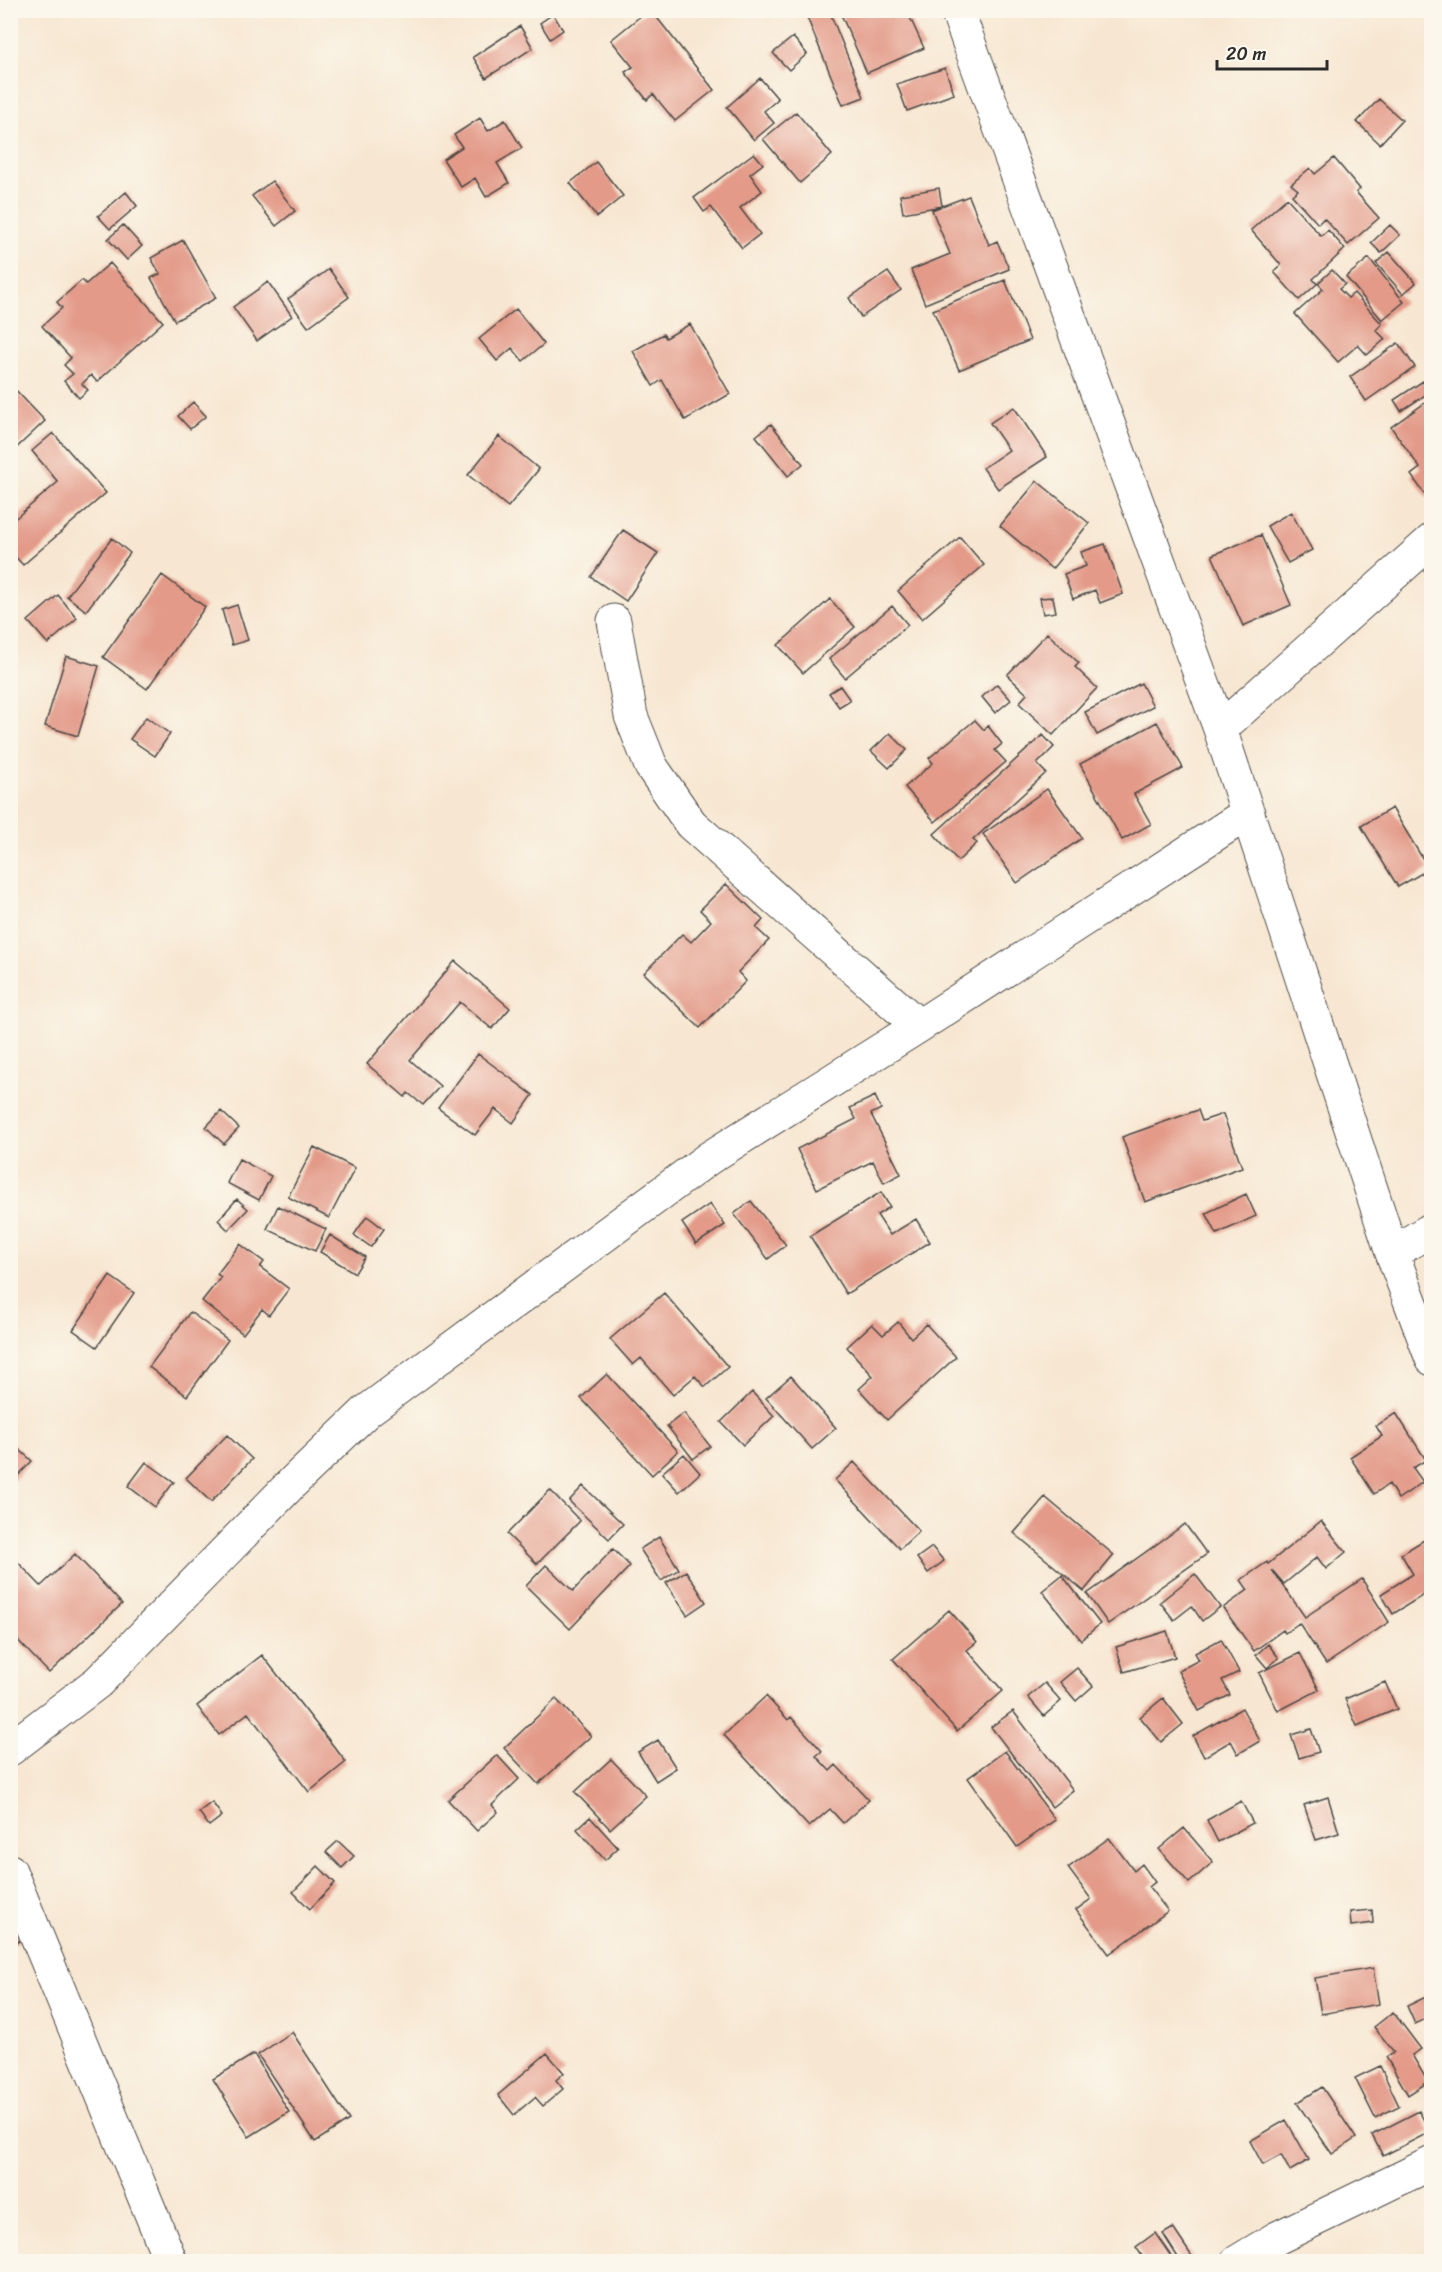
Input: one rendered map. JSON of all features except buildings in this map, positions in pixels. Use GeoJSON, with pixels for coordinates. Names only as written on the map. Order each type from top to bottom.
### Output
{"type":"FeatureCollection","features":[{"type":"Feature","properties":{"kind":"street"},"geometry":{"type":"LineString","coordinates":[[957,10],[1220,729],[1392,1253],[1431,1359]]}},
{"type":"Feature","properties":{"kind":"street"},"geometry":{"type":"LineString","coordinates":[[1220,729],[1431,540]]}},
{"type":"Feature","properties":{"kind":"street"},"geometry":{"type":"LineString","coordinates":[[614,621],[631,716],[651,766],[691,824],[919,1026]]}},
{"type":"Feature","properties":{"kind":"street"},"geometry":{"type":"LineString","coordinates":[[10,1749],[98,1682],[214,1566],[294,1481],[367,1411],[709,1158],[919,1026],[1248,813]]}},
{"type":"Feature","properties":{"kind":"street"},"geometry":{"type":"LineString","coordinates":[[1392,1253],[1431,1229]]}},
{"type":"Feature","properties":{"kind":"street"},"geometry":{"type":"LineString","coordinates":[[10,1871],[171,2262]]}},
{"type":"Feature","properties":{"kind":"street"},"geometry":{"type":"LineString","coordinates":[[1237,2262],[1277,2238],[1431,2163]]}}]}
